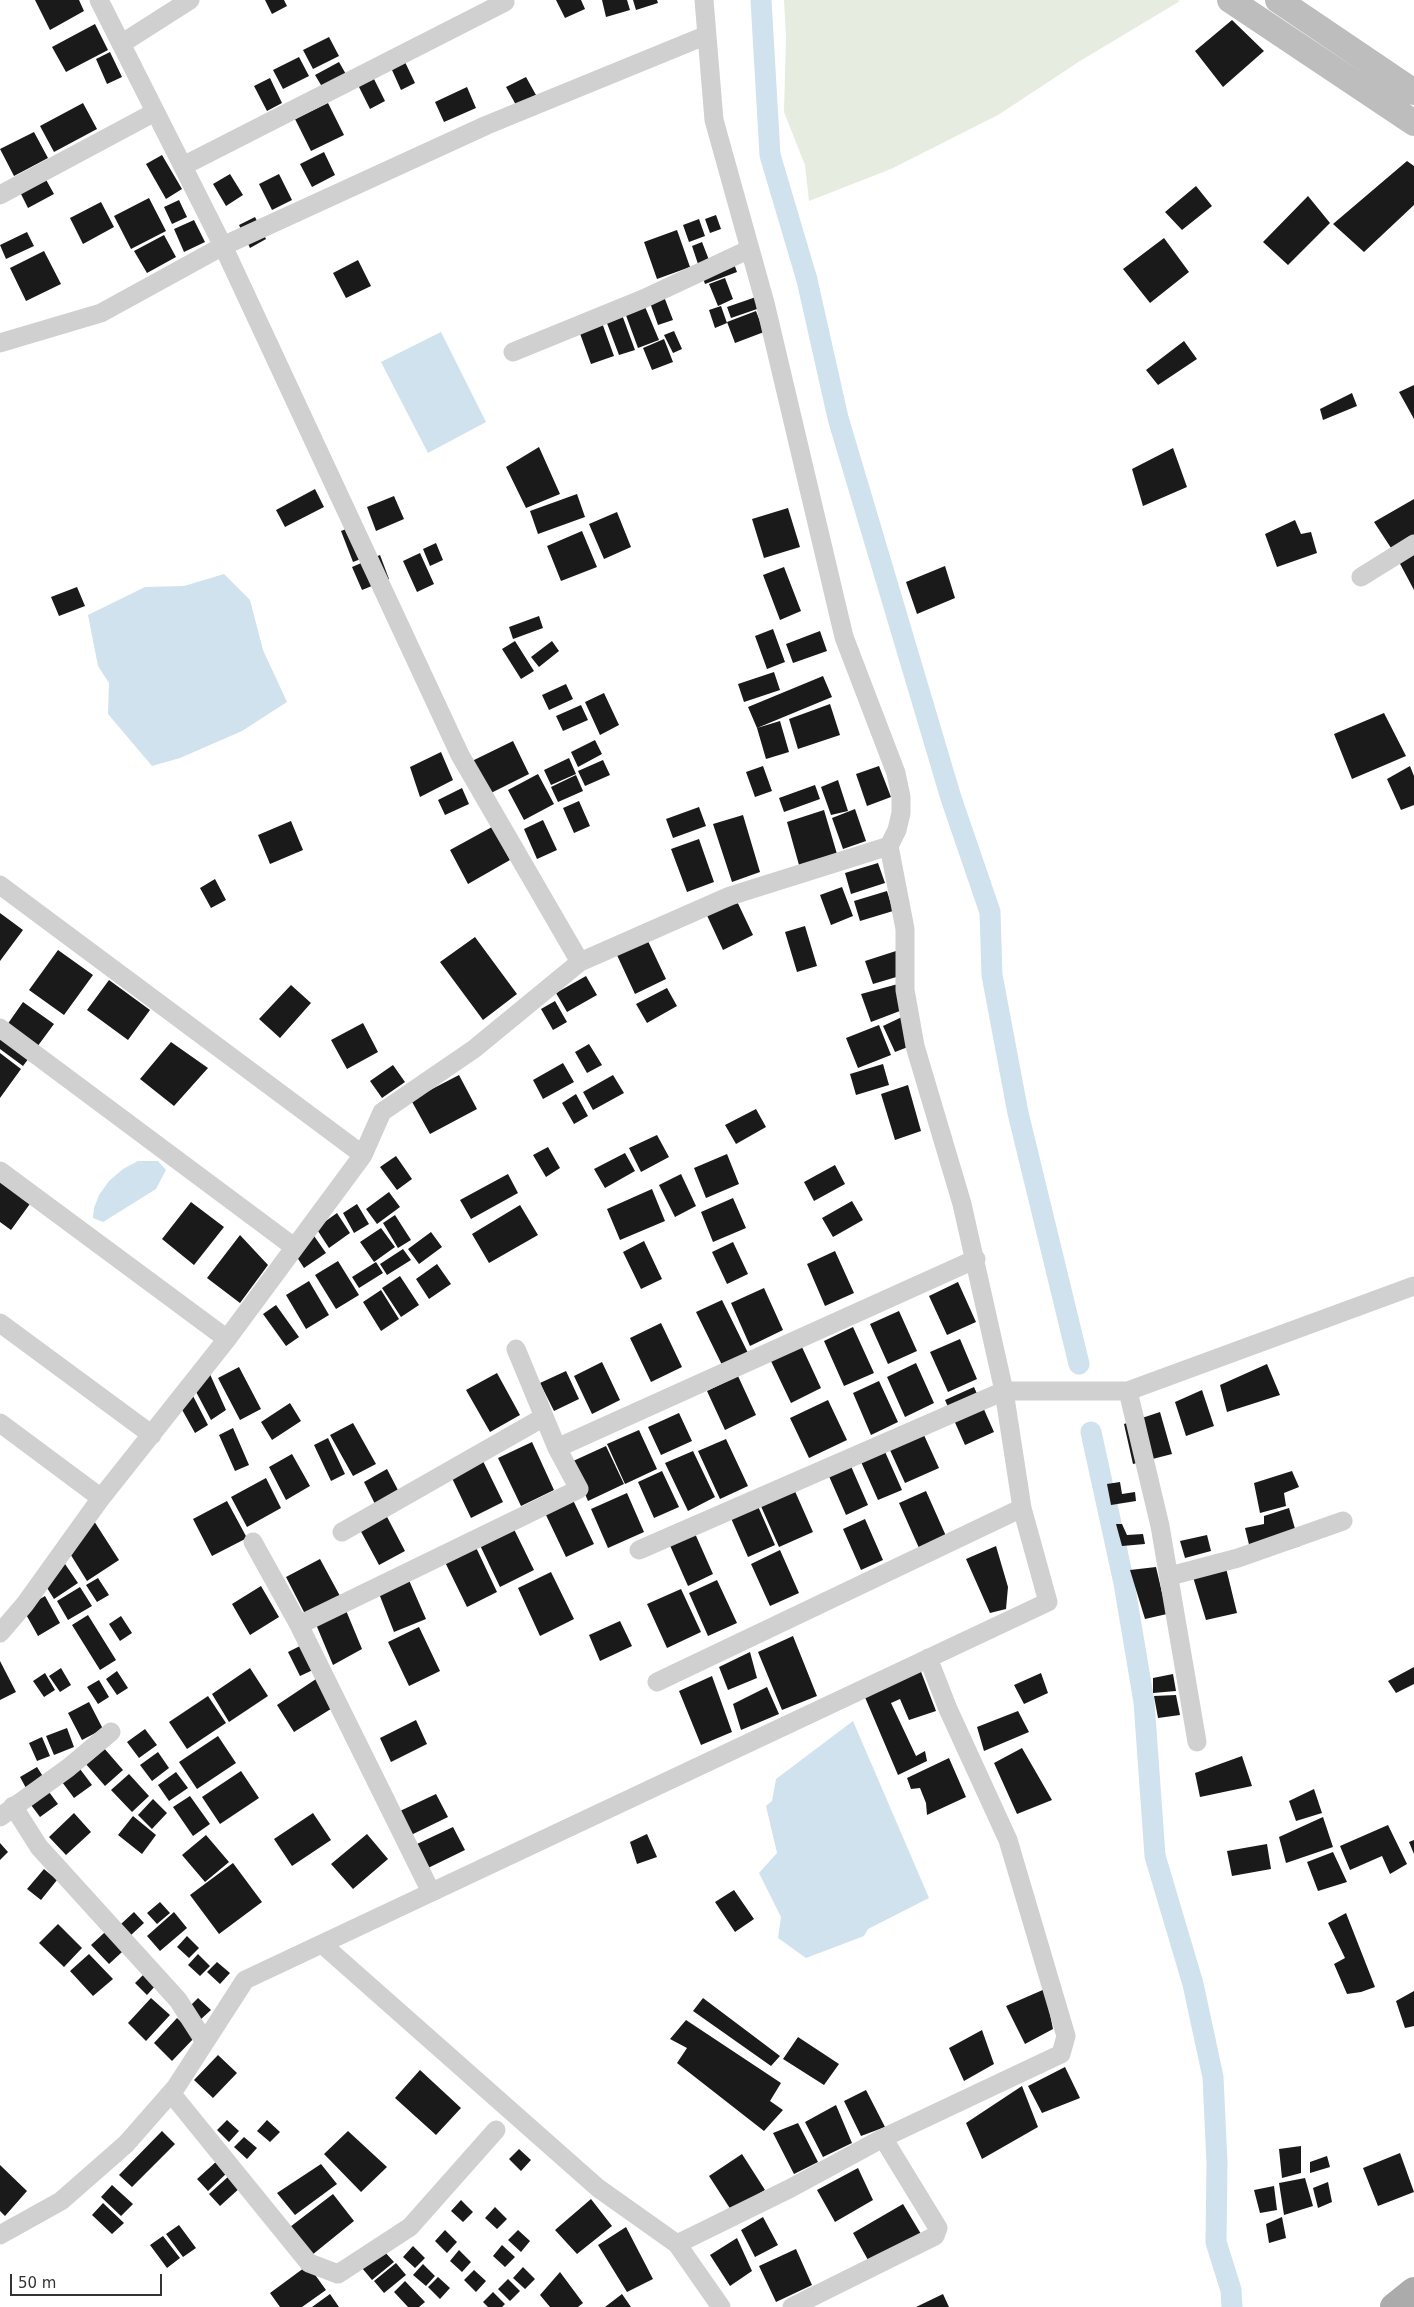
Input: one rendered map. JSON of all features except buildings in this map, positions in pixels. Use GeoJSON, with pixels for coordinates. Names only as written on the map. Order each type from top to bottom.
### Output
{"type":"FeatureCollection","features":[{"type":"Feature","properties":{"kind":"main road"},"geometry":{"type":"LineString","coordinates":[[1230,0],[1414,123]]}},
{"type":"Feature","properties":{"kind":"main road"},"geometry":{"type":"LineString","coordinates":[[1278,0],[1414,92]]}},
{"type":"Feature","properties":{"kind":"main road"},"geometry":{"type":"LineString","coordinates":[[1394,2307],[1414,2291]]}},
{"type":"Feature","properties":{"kind":"street"},"geometry":{"type":"LineString","coordinates":[[99,0],[222,246],[460,755],[580,962]]}},
{"type":"Feature","properties":{"kind":"street"},"geometry":{"type":"LineString","coordinates":[[121,44],[190,0]]}},
{"type":"Feature","properties":{"kind":"street"},"geometry":{"type":"LineString","coordinates":[[0,2235],[61,2201],[126,2144],[171,2093],[245,1980],[1048,1602],[1022,1508],[1004,1391],[976,1259],[916,1046],[905,990],[905,929],[889,846],[897,830],[901,813],[901,797],[896,774],[844,638],[765,303],[714,120],[704,0]]}},
{"type":"Feature","properties":{"kind":"street"},"geometry":{"type":"LineString","coordinates":[[182,166],[505,2]]}},
{"type":"Feature","properties":{"kind":"street"},"geometry":{"type":"LineString","coordinates":[[0,343],[101,313],[222,246],[487,125],[707,35]]}},
{"type":"Feature","properties":{"kind":"street"},"geometry":{"type":"LineString","coordinates":[[0,195],[155,112]]}},
{"type":"Feature","properties":{"kind":"street"},"geometry":{"type":"LineString","coordinates":[[513,352],[643,299],[750,249]]}},
{"type":"Feature","properties":{"kind":"street"},"geometry":{"type":"LineString","coordinates":[[1361,577],[1414,544]]}},
{"type":"Feature","properties":{"kind":"street"},"geometry":{"type":"LineString","coordinates":[[0,1633],[25,1604],[102,1498],[227,1339],[362,1156],[382,1112],[474,1049],[580,962],[730,896],[889,846]]}},
{"type":"Feature","properties":{"kind":"street"},"geometry":{"type":"LineString","coordinates":[[0,886],[362,1156]]}},
{"type":"Feature","properties":{"kind":"street"},"geometry":{"type":"LineString","coordinates":[[0,1028],[294,1246]]}},
{"type":"Feature","properties":{"kind":"street"},"geometry":{"type":"LineString","coordinates":[[0,1171],[227,1339]]}},
{"type":"Feature","properties":{"kind":"street"},"geometry":{"type":"LineString","coordinates":[[557,1448],[976,1259]]}},
{"type":"Feature","properties":{"kind":"street"},"geometry":{"type":"LineString","coordinates":[[640,1550],[1004,1391],[1128,1391],[1414,1286]]}},
{"type":"Feature","properties":{"kind":"street"},"geometry":{"type":"LineString","coordinates":[[0,1323],[152,1435]]}},
{"type":"Feature","properties":{"kind":"street"},"geometry":{"type":"LineString","coordinates":[[299,1625],[579,1489],[557,1448],[516,1349]]}},
{"type":"Feature","properties":{"kind":"street"},"geometry":{"type":"LineString","coordinates":[[1128,1391],[1170,1576],[1197,1742]]}},
{"type":"Feature","properties":{"kind":"street"},"geometry":{"type":"LineString","coordinates":[[342,1532],[544,1418]]}},
{"type":"Feature","properties":{"kind":"street"},"geometry":{"type":"LineString","coordinates":[[0,1423],[102,1498]]}},
{"type":"Feature","properties":{"kind":"street"},"geometry":{"type":"LineString","coordinates":[[657,1682],[1022,1508]]}},
{"type":"Feature","properties":{"kind":"street"},"geometry":{"type":"LineString","coordinates":[[1170,1576],[1238,1558],[1343,1521]]}},
{"type":"Feature","properties":{"kind":"street"},"geometry":{"type":"LineString","coordinates":[[253,1542],[299,1625],[431,1892]]}},
{"type":"Feature","properties":{"kind":"street"},"geometry":{"type":"LineString","coordinates":[[677,2244],[791,2188],[883,2138],[1061,2054],[1066,2036],[1008,1840],[948,1709],[928,1658]]}},
{"type":"Feature","properties":{"kind":"street"},"geometry":{"type":"LineString","coordinates":[[111,1732],[68,1768],[7,1811],[178,2000],[205,2042]]}},
{"type":"Feature","properties":{"kind":"street"},"geometry":{"type":"LineString","coordinates":[[322,1944],[598,2188],[677,2244],[721,2307]]}},
{"type":"Feature","properties":{"kind":"street"},"geometry":{"type":"LineString","coordinates":[[171,2093],[309,2263],[338,2274],[410,2227],[496,2130]]}},
{"type":"Feature","properties":{"kind":"street"},"geometry":{"type":"LineString","coordinates":[[792,2307],[935,2236],[938,2228],[883,2138]]}},
{"type":"Feature","properties":{"kind":"shaded area"},"geometry":{"type":"Polygon","coordinates":[[[784,0],[1180,1],[1080,61],[998,115],[891,169],[809,201],[805,165],[784,112],[786,36],[784,0]]]}},
{"type":"Feature","properties":{"kind":"water"},"geometry":{"type":"Polygon","coordinates":[[[441,332],[486,422],[428,453],[381,362],[441,332]]]}},
{"type":"Feature","properties":{"kind":"water"},"geometry":{"type":"Polygon","coordinates":[[[224,574],[250,600],[263,650],[287,702],[242,731],[180,758],[152,766],[108,714],[109,683],[98,666],[88,615],[145,587],[184,586],[224,574]]]}},
{"type":"Feature","properties":{"kind":"water"},"geometry":{"type":"Polygon","coordinates":[[[138,1161],[158,1161],[166,1170],[156,1189],[103,1222],[93,1218],[94,1208],[99,1195],[109,1181],[123,1169],[138,1161]]]}},
{"type":"Feature","properties":{"kind":"water"},"geometry":{"type":"Polygon","coordinates":[[[853,1721],[929,1898],[868,1929],[864,1936],[806,1958],[778,1938],[781,1917],[759,1873],[777,1853],[766,1806],[772,1801],[776,1779],[853,1721]]]}},
{"type":"Feature","properties":{"kind":"waterway"},"geometry":{"type":"LineString","coordinates":[[761,0],[770,155],[807,280],[838,418],[951,798],[990,912],[992,975],[1018,1113],[1079,1364]]}},
{"type":"Feature","properties":{"kind":"waterway"},"geometry":{"type":"LineString","coordinates":[[1091,1432],[1124,1583],[1144,1702],[1155,1856],[1193,1984],[1213,2077],[1217,2163],[1216,2242],[1231,2290],[1232,2307]]}}]}
